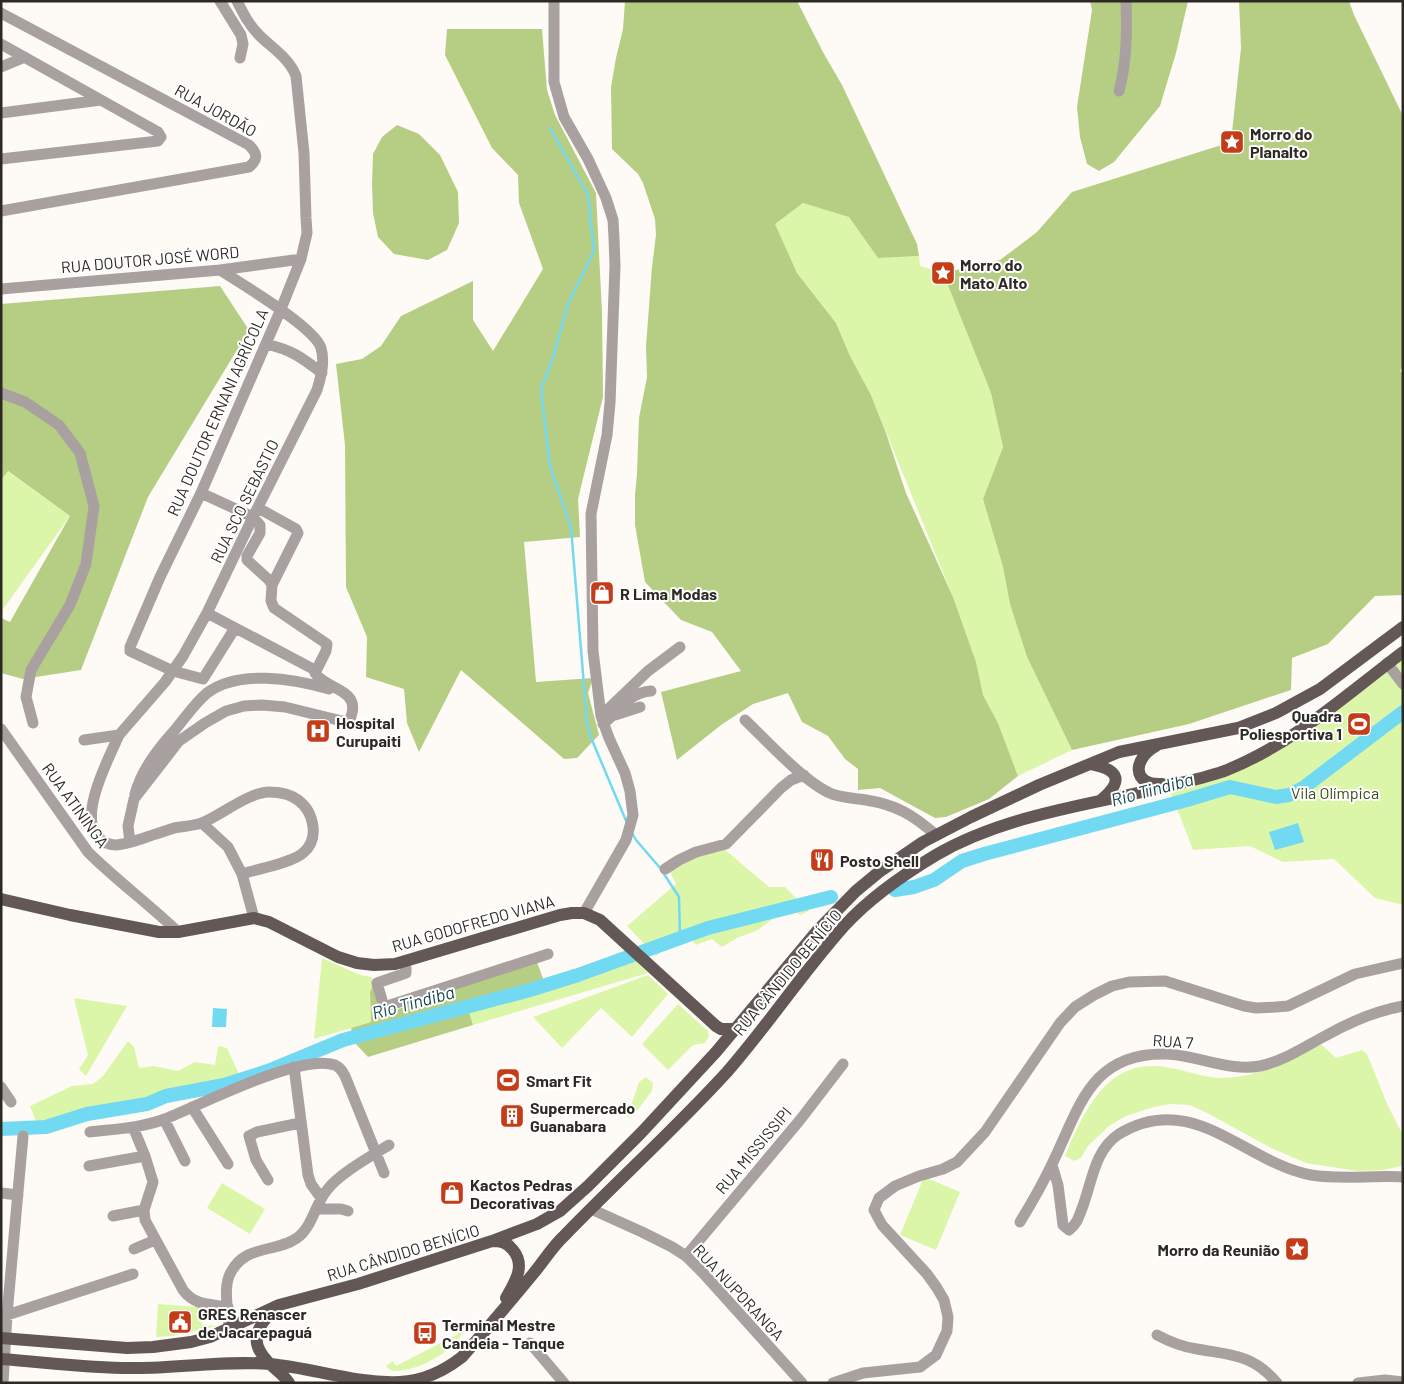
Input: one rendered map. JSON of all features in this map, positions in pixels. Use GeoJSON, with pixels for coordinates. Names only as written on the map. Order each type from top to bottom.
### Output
{"type":"FeatureCollection","features":[{"type":"Feature","properties":{"kind":"main road","name":"RUA CÂNDIDO BENÍCIO"},"geometry":{"type":"LineString","coordinates":[[4,1338],[127,1348],[192,1342],[229,1329],[279,1305],[358,1284],[492,1241],[537,1224],[560,1211],[641,1133],[736,1029],[817,930],[838,907],[879,872],[936,835],[1039,785],[1119,752],[1238,728],[1276,713],[1320,689],[1403,627]]}},
{"type":"Feature","properties":{"kind":"main road","name":"RUA CÂNDIDO BENÍCIO"},"geometry":{"type":"LineString","coordinates":[[3,1359],[131,1368],[203,1364],[270,1364],[371,1382],[417,1380],[451,1366],[462,1357],[534,1273],[560,1239],[656,1146],[727,1071],[846,924],[878,895],[934,856],[974,836],[1015,821],[1131,795],[1225,771],[1275,748],[1308,726],[1403,652]]}},
{"type":"Feature","properties":{"kind":"main road"},"geometry":{"type":"LineString","coordinates":[[1158,745],[1148,750],[1142,756],[1139,763],[1140,776],[1146,782],[1153,785],[1181,783]]}},
{"type":"Feature","properties":{"kind":"main road"},"geometry":{"type":"LineString","coordinates":[[1091,764],[1110,770],[1116,779],[1116,785],[1100,801]]}},
{"type":"Feature","properties":{"kind":"main road","name":"RUA GODOFREDO VIANA"},"geometry":{"type":"LineString","coordinates":[[1,899],[79,917],[159,932],[178,932],[254,918],[269,922],[338,957],[357,963],[374,965],[401,962],[548,918],[572,913],[584,913]]}},
{"type":"Feature","properties":{"kind":"main road"},"geometry":{"type":"LineString","coordinates":[[584,913],[600,920],[716,1026],[721,1029],[736,1029]]}},
{"type":"Feature","properties":{"kind":"main road"},"geometry":{"type":"LineString","coordinates":[[716,1026],[720,1046]]}},
{"type":"Feature","properties":{"kind":"main road"},"geometry":{"type":"LineString","coordinates":[[492,1241],[500,1241],[510,1247],[518,1256],[519,1268],[518,1276],[492,1321]]}},
{"type":"Feature","properties":{"kind":"main road"},"geometry":{"type":"LineString","coordinates":[[279,1305],[262,1322],[256,1336],[258,1348],[270,1364],[285,1377],[288,1383]]}},
{"type":"Feature","properties":{"kind":"main road"},"geometry":{"type":"LineString","coordinates":[[310,1383],[328,1377],[339,1377]]}},
{"type":"Feature","properties":{"kind":"street"},"geometry":{"type":"LineString","coordinates":[[220,1],[241,35],[243,44],[240,58]]}},
{"type":"Feature","properties":{"kind":"street","name":"RUA DOUTOR ERNANI AGRÍCOLA"},"geometry":{"type":"LineString","coordinates":[[173,671],[133,654],[130,651],[130,647],[201,492],[281,309],[301,259],[307,232],[304,153],[296,76],[293,67],[257,34],[236,1]]}},
{"type":"Feature","properties":{"kind":"street"},"geometry":{"type":"LineString","coordinates":[[554,1],[554,82],[564,117],[588,159],[606,198],[613,220],[615,266],[610,403],[607,435],[592,514],[593,651],[602,720],[625,773],[633,803],[631,825],[626,840],[584,913]]}},
{"type":"Feature","properties":{"kind":"street"},"geometry":{"type":"LineString","coordinates":[[1119,91],[1124,73],[1127,41],[1126,1]]}},
{"type":"Feature","properties":{"kind":"street","name":"RUA JORDÃO"},"geometry":{"type":"LineString","coordinates":[[1,13],[249,145],[255,151],[256,156],[255,162],[249,167],[1,211]]}},
{"type":"Feature","properties":{"kind":"street"},"geometry":{"type":"LineString","coordinates":[[1,44],[158,132],[161,137],[160,140],[1,160]]}},
{"type":"Feature","properties":{"kind":"street"},"geometry":{"type":"LineString","coordinates":[[1,66],[25,57]]}},
{"type":"Feature","properties":{"kind":"street"},"geometry":{"type":"LineString","coordinates":[[1,113],[101,100]]}},
{"type":"Feature","properties":{"kind":"street","name":"RUA DOUTOR JOSÉ WORD"},"geometry":{"type":"LineString","coordinates":[[1,289],[220,270],[301,259]]}},
{"type":"Feature","properties":{"kind":"street","name":"RUA SCO SEBASTIO"},"geometry":{"type":"LineString","coordinates":[[130,842],[116,845],[106,844],[97,837],[92,828],[91,814],[97,788],[119,735],[173,671],[207,613],[317,390],[322,373],[320,346],[311,335],[281,309],[220,270]]}},
{"type":"Feature","properties":{"kind":"street"},"geometry":{"type":"LineString","coordinates":[[266,344],[299,355],[322,373]]}},
{"type":"Feature","properties":{"kind":"street"},"geometry":{"type":"LineString","coordinates":[[1,393],[25,402],[59,425],[80,453],[94,506],[86,564],[70,605],[31,670],[26,697],[33,723]]}},
{"type":"Feature","properties":{"kind":"street"},"geometry":{"type":"LineString","coordinates":[[201,492],[298,531],[272,585],[270,601],[280,614],[327,644],[326,651],[315,670]]}},
{"type":"Feature","properties":{"kind":"street"},"geometry":{"type":"LineString","coordinates":[[256,513],[261,528],[247,556],[248,560],[272,585]]}},
{"type":"Feature","properties":{"kind":"street"},"geometry":{"type":"LineString","coordinates":[[134,799],[180,741],[226,711],[244,706],[262,705],[285,707],[346,722],[350,719],[354,706],[350,698],[320,679],[315,670],[207,613]]}},
{"type":"Feature","properties":{"kind":"street"},"geometry":{"type":"LineString","coordinates":[[173,671],[201,679],[205,678],[234,628]]}},
{"type":"Feature","properties":{"kind":"street"},"geometry":{"type":"LineString","coordinates":[[602,720],[648,671],[680,647]]}},
{"type":"Feature","properties":{"kind":"street"},"geometry":{"type":"LineString","coordinates":[[1387,663],[1403,684]]}},
{"type":"Feature","properties":{"kind":"street"},"geometry":{"type":"LineString","coordinates":[[242,874],[303,854],[311,843],[314,829],[310,815],[299,800],[283,793],[267,792],[246,799],[202,823],[173,828],[130,842],[128,826],[140,779],[163,744],[206,694],[220,685],[230,681],[273,678],[302,681],[347,695]]}},
{"type":"Feature","properties":{"kind":"street"},"geometry":{"type":"LineString","coordinates":[[614,716],[632,696],[651,691]]}},
{"type":"Feature","properties":{"kind":"street"},"geometry":{"type":"LineString","coordinates":[[602,720],[640,707]]}},
{"type":"Feature","properties":{"kind":"street"},"geometry":{"type":"LineString","coordinates":[[745,720],[804,775],[822,789],[832,794],[894,806],[904,810],[936,835]]}},
{"type":"Feature","properties":{"kind":"street","name":"RUA ATININGA"},"geometry":{"type":"LineString","coordinates":[[1,729],[88,852],[178,932]]}},
{"type":"Feature","properties":{"kind":"street"},"geometry":{"type":"LineString","coordinates":[[84,740],[119,735]]}},
{"type":"Feature","properties":{"kind":"street"},"geometry":{"type":"LineString","coordinates":[[666,869],[696,852],[726,844],[781,788],[791,780],[804,775]]}},
{"type":"Feature","properties":{"kind":"street"},"geometry":{"type":"LineString","coordinates":[[202,823],[228,847],[242,874],[254,918]]}},
{"type":"Feature","properties":{"kind":"street"},"geometry":{"type":"LineString","coordinates":[[401,962],[406,968],[406,973],[377,983],[384,1007],[548,954]]}},
{"type":"Feature","properties":{"kind":"street"},"geometry":{"type":"LineString","coordinates":[[834,1383],[850,1376],[920,1367],[936,1355],[948,1331],[948,1317],[944,1300],[927,1274],[882,1226],[874,1210],[879,1198],[895,1186],[943,1169],[957,1162],[971,1149],[985,1132],[1047,1040],[1075,1007],[1112,986],[1129,982],[1147,981],[1180,985],[1244,1006],[1256,1008],[1288,1006],[1355,974],[1403,963]]}},
{"type":"Feature","properties":{"kind":"street","name":"RUA 7"},"geometry":{"type":"LineString","coordinates":[[1020,1222],[1052,1165],[1079,1104],[1100,1077],[1116,1064],[1132,1058],[1161,1054],[1242,1066],[1265,1065],[1295,1053],[1340,1027],[1364,1017],[1403,1006]]}},
{"type":"Feature","properties":{"kind":"street","name":"RUA MISSISSIPI"},"geometry":{"type":"LineString","coordinates":[[686,1256],[800,1120],[843,1064]]}},
{"type":"Feature","properties":{"kind":"street"},"geometry":{"type":"LineString","coordinates":[[90,1132],[133,1127],[164,1119],[294,1066],[334,1065],[342,1071],[384,1173]]}},
{"type":"Feature","properties":{"kind":"street"},"geometry":{"type":"LineString","coordinates":[[294,1066],[308,1175],[318,1204]]}},
{"type":"Feature","properties":{"kind":"street"},"geometry":{"type":"LineString","coordinates":[[1,1087],[12,1102]]}},
{"type":"Feature","properties":{"kind":"street"},"geometry":{"type":"LineString","coordinates":[[192,1107],[228,1164]]}},
{"type":"Feature","properties":{"kind":"street"},"geometry":{"type":"LineString","coordinates":[[164,1119],[185,1161]]}},
{"type":"Feature","properties":{"kind":"street"},"geometry":{"type":"LineString","coordinates":[[1052,1165],[1058,1185],[1062,1225],[1069,1230],[1077,1221],[1091,1185],[1096,1164],[1106,1146],[1120,1134],[1134,1127],[1161,1121],[1178,1121],[1199,1125],[1225,1135],[1274,1162],[1312,1175],[1345,1178],[1403,1177]]}},
{"type":"Feature","properties":{"kind":"street"},"geometry":{"type":"LineString","coordinates":[[268,1180],[256,1160],[249,1136],[257,1132],[300,1124]]}},
{"type":"Feature","properties":{"kind":"street"},"geometry":{"type":"LineString","coordinates":[[133,1127],[145,1156],[152,1182],[144,1210],[145,1220],[188,1297],[196,1302],[228,1308]]}},
{"type":"Feature","properties":{"kind":"street"},"geometry":{"type":"LineString","coordinates":[[3,1383],[4,1338],[23,1136]]}},
{"type":"Feature","properties":{"kind":"street"},"geometry":{"type":"LineString","coordinates":[[229,1329],[228,1278],[231,1270],[247,1255],[257,1250],[300,1237],[330,1186],[389,1145]]}},
{"type":"Feature","properties":{"kind":"street"},"geometry":{"type":"LineString","coordinates":[[89,1166],[145,1156]]}},
{"type":"Feature","properties":{"kind":"street"},"geometry":{"type":"LineString","coordinates":[[1,1193],[18,1195]]}},
{"type":"Feature","properties":{"kind":"street"},"geometry":{"type":"LineString","coordinates":[[318,1204],[348,1211]]}},
{"type":"Feature","properties":{"kind":"street","name":"RUA NUPORANGA"},"geometry":{"type":"LineString","coordinates":[[591,1209],[650,1236],[686,1256],[802,1383]]}},
{"type":"Feature","properties":{"kind":"street"},"geometry":{"type":"LineString","coordinates":[[113,1216],[144,1210]]}},
{"type":"Feature","properties":{"kind":"street"},"geometry":{"type":"LineString","coordinates":[[134,1249],[156,1240]]}},
{"type":"Feature","properties":{"kind":"street"},"geometry":{"type":"LineString","coordinates":[[7,1315],[132,1274]]}},
{"type":"Feature","properties":{"kind":"street"},"geometry":{"type":"LineString","coordinates":[[1156,1335],[1180,1346],[1240,1356],[1260,1366],[1276,1383]]}},
{"type":"Feature","properties":{"kind":"street"},"geometry":{"type":"LineString","coordinates":[[530,1343],[564,1383]]}},
{"type":"Feature","properties":{"kind":"street"},"geometry":{"type":"LineString","coordinates":[[880,1371],[887,1383]]}},
{"type":"Feature","properties":{"kind":"street"},"geometry":{"type":"LineString","coordinates":[[1358,1383],[1385,1380],[1403,1382]]}},
{"type":"Feature","properties":{"kind":"green space"},"geometry":{"type":"Polygon","coordinates":[[[625,1],[797,1],[842,85],[917,244],[919,256],[878,258],[849,217],[803,203],[775,224],[797,273],[836,323],[850,356],[871,395],[906,493],[953,597],[976,662],[983,695],[998,723],[1018,776],[989,799],[946,817],[935,818],[880,788],[858,790],[858,769],[845,759],[828,736],[802,722],[788,693],[753,704],[721,725],[677,760],[661,692],[741,671],[712,632],[681,620],[645,582],[635,525],[639,418],[647,377],[646,346],[656,235],[655,219],[643,183],[638,174],[612,149],[611,87],[623,29],[625,1]]]}},
{"type":"Feature","properties":{"kind":"green space"},"geometry":{"type":"Polygon","coordinates":[[[1090,1],[1188,1],[1176,53],[1160,106],[1114,162],[1099,171],[1087,164],[1080,137],[1077,107],[1092,10],[1090,1]]]}},
{"type":"Feature","properties":{"kind":"green space"},"geometry":{"type":"Polygon","coordinates":[[[1239,1],[1349,1],[1403,116],[1403,366],[1400,371],[1403,373],[1403,595],[1375,596],[1328,644],[1292,658],[1291,690],[1189,724],[1072,750],[1027,657],[1010,604],[1003,567],[983,499],[1003,447],[991,393],[943,273],[1000,260],[1037,232],[1072,192],[1231,142],[1241,48],[1239,1]]]}},
{"type":"Feature","properties":{"kind":"green space"},"geometry":{"type":"Polygon","coordinates":[[[447,29],[542,29],[547,90],[555,115],[596,193],[602,312],[603,397],[578,499],[580,537],[524,542],[536,682],[593,678],[588,693],[599,735],[577,758],[564,759],[461,670],[419,752],[407,723],[404,689],[366,677],[367,637],[346,587],[345,445],[336,364],[362,359],[381,346],[401,316],[473,281],[473,320],[493,351],[543,269],[519,203],[518,175],[492,148],[445,55],[447,29]]]}},
{"type":"Feature","properties":{"kind":"green space"},"geometry":{"type":"Polygon","coordinates":[[[397,125],[419,134],[440,155],[458,192],[459,223],[447,250],[428,260],[394,254],[378,237],[373,213],[373,154],[382,137],[397,125]]]}},
{"type":"Feature","properties":{"kind":"green space"},"geometry":{"type":"Polygon","coordinates":[[[803,203],[849,216],[878,258],[919,256],[920,266],[943,273],[991,393],[1003,447],[983,499],[1003,567],[1010,604],[1027,657],[1072,750],[1018,776],[998,723],[983,695],[976,662],[953,597],[871,395],[850,356],[836,323],[797,273],[774,224],[803,203]]]}},
{"type":"Feature","properties":{"kind":"green space"},"geometry":{"type":"Polygon","coordinates":[[[220,286],[249,330],[148,497],[81,670],[23,679],[1,673],[1,618],[10,622],[70,516],[8,471],[1,480],[1,304],[220,286]]]}},
{"type":"Feature","properties":{"kind":"green space"},"geometry":{"type":"Polygon","coordinates":[[[7,471],[70,516],[1,612],[1,480],[7,471]]]}},
{"type":"Feature","properties":{"kind":"green space","name":"Vila Olímpica"},"geometry":{"type":"Polygon","coordinates":[[[1403,659],[1403,905],[1375,898],[1334,859],[1283,862],[1250,846],[1193,850],[1169,788],[1289,743],[1360,693],[1403,659]]]}},
{"type":"Feature","properties":{"kind":"green space"},"geometry":{"type":"Polygon","coordinates":[[[723,848],[769,887],[785,887],[809,911],[800,915],[794,910],[779,914],[758,930],[737,938],[722,947],[712,939],[696,945],[684,932],[656,956],[627,926],[676,884],[668,868],[696,854],[723,848]]]}},
{"type":"Feature","properties":{"kind":"green space"},"geometry":{"type":"Polygon","coordinates":[[[322,958],[360,975],[372,977],[373,985],[370,992],[371,1022],[314,1039],[322,958]]]}},
{"type":"Feature","properties":{"kind":"green space"},"geometry":{"type":"Polygon","coordinates":[[[634,959],[648,973],[473,1025],[469,1012],[634,959]]]}},
{"type":"Feature","properties":{"kind":"green space"},"geometry":{"type":"Polygon","coordinates":[[[537,962],[546,987],[469,1012],[473,1025],[368,1057],[355,1043],[351,1028],[371,1022],[370,992],[373,985],[381,1016],[461,984],[537,962]]]}},
{"type":"Feature","properties":{"kind":"green space"},"geometry":{"type":"Polygon","coordinates":[[[648,975],[668,994],[632,1037],[601,1008],[562,1048],[533,1017],[648,975]]]}},
{"type":"Feature","properties":{"kind":"green space"},"geometry":{"type":"Polygon","coordinates":[[[74,998],[127,1006],[86,1076],[79,1069],[88,1055],[74,998]]]}},
{"type":"Feature","properties":{"kind":"green space"},"geometry":{"type":"Polygon","coordinates":[[[678,1004],[708,1031],[709,1036],[705,1043],[693,1045],[668,1070],[642,1044],[678,1004]]]}},
{"type":"Feature","properties":{"kind":"green space"},"geometry":{"type":"Polygon","coordinates":[[[128,1041],[134,1047],[139,1068],[154,1066],[178,1071],[195,1062],[215,1065],[218,1046],[227,1048],[239,1074],[119,1108],[86,1112],[49,1123],[37,1124],[30,1106],[72,1086],[93,1084],[103,1076],[128,1041]]]}},
{"type":"Feature","properties":{"kind":"green space"},"geometry":{"type":"Polygon","coordinates":[[[1320,1043],[1336,1058],[1362,1050],[1367,1054],[1388,1106],[1403,1135],[1403,1164],[1401,1166],[1384,1170],[1357,1171],[1306,1163],[1271,1148],[1190,1105],[1171,1104],[1126,1116],[1109,1126],[1088,1146],[1081,1158],[1074,1161],[1065,1156],[1079,1125],[1097,1095],[1122,1073],[1138,1067],[1156,1066],[1204,1076],[1234,1077],[1260,1072],[1273,1067],[1320,1043]]]}},
{"type":"Feature","properties":{"kind":"green space"},"geometry":{"type":"Polygon","coordinates":[[[646,1077],[653,1083],[652,1091],[633,1116],[627,1117],[639,1082],[646,1077]]]}},
{"type":"Feature","properties":{"kind":"green space"},"geometry":{"type":"Polygon","coordinates":[[[924,1177],[960,1192],[936,1250],[900,1235],[924,1177]]]}},
{"type":"Feature","properties":{"kind":"green space"},"geometry":{"type":"Polygon","coordinates":[[[222,1183],[265,1209],[250,1234],[207,1208],[222,1183]]]}},
{"type":"Feature","properties":{"kind":"green space","name":"GRES Renascer de Jacarepaguá"},"geometry":{"type":"Polygon","coordinates":[[[158,1304],[198,1307],[204,1312],[202,1325],[217,1326],[172,1336],[156,1337],[158,1304]]]}},
{"type":"Feature","properties":{"kind":"green space"},"geometry":{"type":"Polygon","coordinates":[[[460,1325],[466,1326],[456,1342],[431,1361],[399,1371],[392,1371],[386,1366],[393,1361],[396,1366],[458,1334],[455,1327],[460,1325]]]}},
{"type":"Feature","properties":{"kind":"water"},"geometry":{"type":"Polygon","coordinates":[[[1298,823],[1304,842],[1275,850],[1269,832],[1298,823]]]}},
{"type":"Feature","properties":{"kind":"water"},"geometry":{"type":"Polygon","coordinates":[[[213,1008],[227,1009],[226,1027],[212,1027],[213,1008]]]}},
{"type":"Feature","properties":{"kind":"waterway"},"geometry":{"type":"LineString","coordinates":[[550,128],[588,195],[594,251],[568,304],[554,354],[541,390],[550,467],[571,527],[587,723],[592,740],[627,823]]}},
{"type":"Feature","properties":{"kind":"waterway","name":"Rio Tindiba"},"geometry":{"type":"LineString","coordinates":[[895,890],[914,887],[934,880],[962,861],[984,854],[1230,787],[1276,797],[1289,795],[1303,788],[1403,712]]}},
{"type":"Feature","properties":{"kind":"waterway"},"geometry":{"type":"LineString","coordinates":[[632,833],[661,869]]}},
{"type":"Feature","properties":{"kind":"waterway"},"geometry":{"type":"LineString","coordinates":[[664,874],[679,897],[680,937]]}},
{"type":"Feature","properties":{"kind":"waterway","name":"Rio Tindiba"},"geometry":{"type":"LineString","coordinates":[[1,1129],[46,1127],[87,1114],[147,1104],[166,1096],[224,1085],[268,1071],[343,1040],[530,990],[578,975],[708,928],[831,897]]}},
{"type":"Feature","properties":{"kind":"place","name":"Morro do Planalto"},"geometry":{"type":"Point","coordinates":[1232,142]}},
{"type":"Feature","properties":{"kind":"place","name":"Morro do Mato Alto"},"geometry":{"type":"Point","coordinates":[943,273]}},
{"type":"Feature","properties":{"kind":"place","name":"R Lima Modas"},"geometry":{"type":"Point","coordinates":[602,593]}},
{"type":"Feature","properties":{"kind":"place","name":"Quadra Poliesportiva 1"},"geometry":{"type":"Point","coordinates":[1359,724]}},
{"type":"Feature","properties":{"kind":"place","name":"Hospital Curupaiti"},"geometry":{"type":"Point","coordinates":[318,731]}},
{"type":"Feature","properties":{"kind":"place","name":"Posto Shell"},"geometry":{"type":"Point","coordinates":[822,860]}},
{"type":"Feature","properties":{"kind":"place","name":"Smart Fit"},"geometry":{"type":"Point","coordinates":[508,1080]}},
{"type":"Feature","properties":{"kind":"place","name":"Supermercado Guanabara"},"geometry":{"type":"Point","coordinates":[512,1116]}},
{"type":"Feature","properties":{"kind":"place","name":"Kactos Pedras Decorativas"},"geometry":{"type":"Point","coordinates":[452,1193]}},
{"type":"Feature","properties":{"kind":"place","name":"Morro da Reunião"},"geometry":{"type":"Point","coordinates":[1297,1249]}},
{"type":"Feature","properties":{"kind":"place","name":"GRES Renascer de Jacarepaguá"},"geometry":{"type":"Point","coordinates":[180,1322]}},
{"type":"Feature","properties":{"kind":"place","name":"Terminal Mestre Candeia - Tanque"},"geometry":{"type":"Point","coordinates":[425,1333]}}]}
